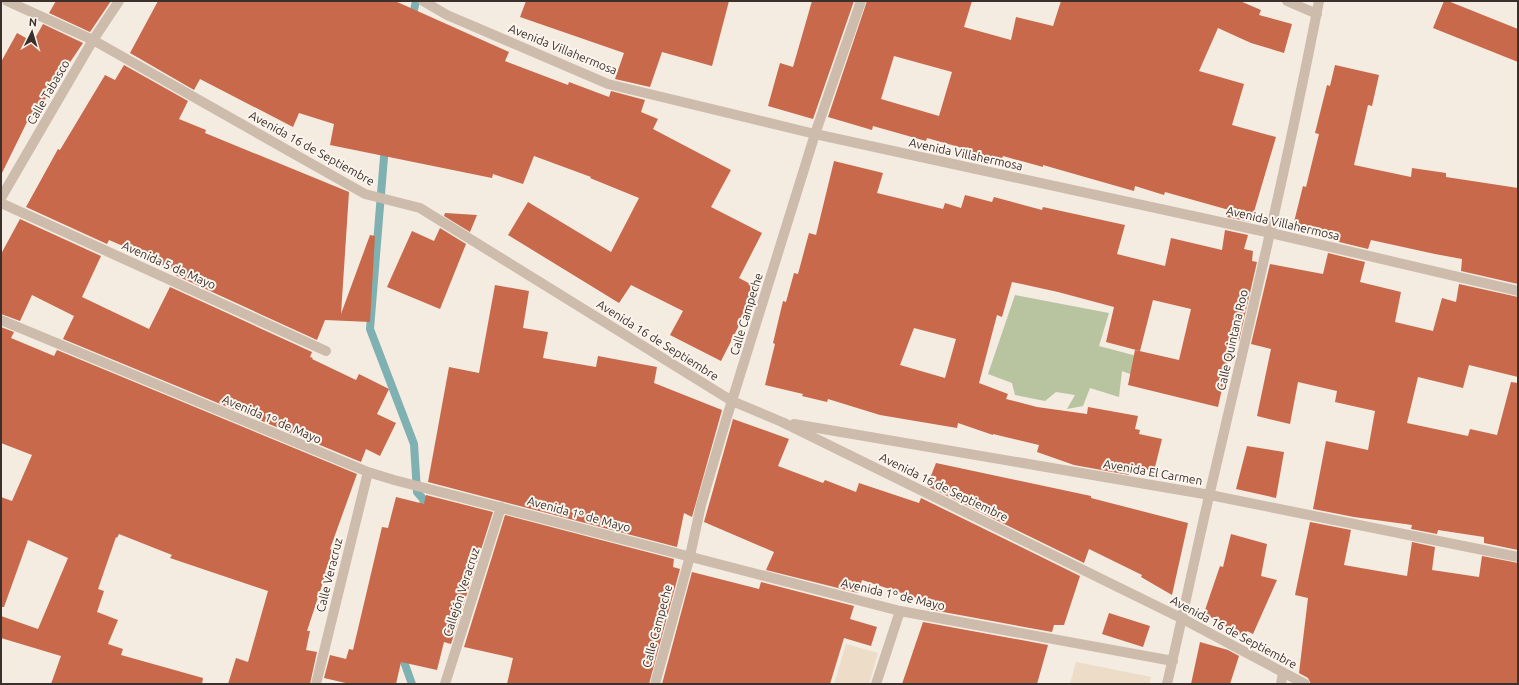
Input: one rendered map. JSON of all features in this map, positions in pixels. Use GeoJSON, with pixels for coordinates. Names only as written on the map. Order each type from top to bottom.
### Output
{"type":"FeatureCollection","features":[{"type":"Feature","properties":{"kind":"street","name":"Avenida 16 de Septiembre"},"geometry":{"type":"LineString","coordinates":[[7,1],[93,40],[365,194],[420,208],[732,401],[782,422],[1183,619],[1305,684]]}},
{"type":"Feature","properties":{"kind":"street","name":"Calle Tabasco"},"geometry":{"type":"LineString","coordinates":[[1,198],[93,40],[119,1]]}},
{"type":"Feature","properties":{"kind":"street","name":"Avenida Villahermosa"},"geometry":{"type":"LineString","coordinates":[[422,1],[446,15],[608,84],[815,134],[1271,233],[1518,291]]}},
{"type":"Feature","properties":{"kind":"street","name":"Calle Campeche"},"geometry":{"type":"LineString","coordinates":[[655,684],[690,556],[701,505],[732,401],[815,134],[861,1]]}},
{"type":"Feature","properties":{"kind":"street"},"geometry":{"type":"LineString","coordinates":[[1287,1],[1317,14]]}},
{"type":"Feature","properties":{"kind":"street","name":"Calle Quintana Roo"},"geometry":{"type":"LineString","coordinates":[[1167,684],[1271,233],[1319,1]]}},
{"type":"Feature","properties":{"kind":"street","name":"Avenida 5 de Mayo"},"geometry":{"type":"LineString","coordinates":[[1,203],[326,350]]}},
{"type":"Feature","properties":{"kind":"street","name":"Avenida 1º de Mayo"},"geometry":{"type":"LineString","coordinates":[[1,320],[368,472],[394,480],[900,610],[1173,661]]}},
{"type":"Feature","properties":{"kind":"street","name":"Avenida El Carmen"},"geometry":{"type":"LineString","coordinates":[[782,422],[1210,494],[1518,557]]}},
{"type":"Feature","properties":{"kind":"street","name":"Calle Veracruz"},"geometry":{"type":"LineString","coordinates":[[316,684],[368,472]]}},
{"type":"Feature","properties":{"kind":"street","name":"Callejón Veracruz"},"geometry":{"type":"LineString","coordinates":[[445,684],[501,507]]}},
{"type":"Feature","properties":{"kind":"street"},"geometry":{"type":"LineString","coordinates":[[876,684],[900,610]]}},
{"type":"Feature","properties":{"kind":"street"},"geometry":{"type":"LineString","coordinates":[[1281,684],[1283,673]]}},
{"type":"Feature","properties":{"kind":"green space"},"geometry":{"type":"Polygon","coordinates":[[[1015,295],[1109,313],[1099,346],[1152,360],[1146,380],[1122,371],[1119,397],[1090,388],[1083,406],[1067,409],[1075,395],[1056,392],[1045,401],[1015,395],[1012,383],[988,374],[1015,295]]]}},
{"type":"Feature","properties":{"kind":"shaded area"},"geometry":{"type":"Polygon","coordinates":[[[846,644],[878,653],[869,684],[834,684],[846,644]]]}},
{"type":"Feature","properties":{"kind":"shaded area"},"geometry":{"type":"Polygon","coordinates":[[[1076,662],[1151,677],[1149,684],[1070,684],[1076,662]]]}},
{"type":"Feature","properties":{"kind":"building"},"geometry":{"type":"Polygon","coordinates":[[[56,1],[111,1],[90,32],[49,13],[56,1]]]}},
{"type":"Feature","properties":{"kind":"building"},"geometry":{"type":"Polygon","coordinates":[[[158,1],[395,1],[509,52],[505,61],[568,85],[569,82],[609,97],[611,91],[645,100],[641,112],[658,119],[653,129],[731,170],[711,207],[762,233],[739,278],[758,288],[721,361],[670,335],[683,311],[631,285],[619,303],[508,235],[528,202],[611,252],[639,198],[590,178],[591,177],[534,156],[523,184],[493,174],[492,178],[330,145],[334,124],[299,113],[293,127],[200,79],[194,90],[130,53],[158,1]]]}},
{"type":"Feature","properties":{"kind":"building"},"geometry":{"type":"Polygon","coordinates":[[[526,1],[729,1],[712,66],[662,52],[650,87],[615,79],[624,53],[520,17],[526,1]]]}},
{"type":"Feature","properties":{"kind":"building"},"geometry":{"type":"Polygon","coordinates":[[[812,1],[854,1],[813,119],[768,106],[780,63],[793,67],[812,1]]]}},
{"type":"Feature","properties":{"kind":"building"},"geometry":{"type":"Polygon","coordinates":[[[867,1],[972,1],[964,27],[1011,40],[1016,17],[1053,26],[1061,1],[1240,1],[1261,10],[1259,15],[1292,24],[1284,53],[1251,43],[1218,28],[1199,71],[1244,84],[1232,125],[1276,137],[1251,222],[1227,217],[1229,210],[1165,192],[1164,195],[1135,186],[1134,191],[1043,165],[1043,167],[1003,156],[1000,167],[974,160],[976,153],[965,150],[966,149],[927,138],[926,141],[873,126],[872,130],[828,117],[867,1]],[[894,56],[881,99],[939,116],[952,72],[894,56]]]}},
{"type":"Feature","properties":{"kind":"building"},"geometry":{"type":"Polygon","coordinates":[[[1444,1],[1448,1],[1518,29],[1518,62],[1433,28],[1444,1]]]}},
{"type":"Feature","properties":{"kind":"building"},"geometry":{"type":"Polygon","coordinates":[[[43,24],[83,43],[29,123],[27,122],[1,175],[1,62],[17,33],[33,42],[43,24]]]}},
{"type":"Feature","properties":{"kind":"building"},"geometry":{"type":"Polygon","coordinates":[[[124,65],[188,101],[179,119],[206,130],[205,133],[349,192],[341,314],[370,235],[375,236],[370,322],[325,320],[317,340],[175,275],[177,272],[162,265],[163,263],[109,240],[107,244],[26,207],[58,149],[60,150],[105,75],[115,80],[124,65]]]}},
{"type":"Feature","properties":{"kind":"building"},"geometry":{"type":"Polygon","coordinates":[[[1335,65],[1379,75],[1372,106],[1368,105],[1354,165],[1411,177],[1412,168],[1446,173],[1446,177],[1518,188],[1518,284],[1461,271],[1462,259],[1371,240],[1368,249],[1331,240],[1332,235],[1293,226],[1303,186],[1306,187],[1319,134],[1315,133],[1327,85],[1330,86],[1335,65]]]}},
{"type":"Feature","properties":{"kind":"building"},"geometry":{"type":"Polygon","coordinates":[[[834,161],[883,173],[877,193],[943,209],[945,203],[961,208],[965,195],[992,202],[994,197],[1042,210],[1043,207],[1125,225],[1117,254],[1165,266],[1171,238],[1222,250],[1225,230],[1248,235],[1244,249],[1253,251],[1252,261],[1257,262],[1239,341],[1233,339],[1218,407],[1128,385],[1135,350],[1179,360],[1191,309],[1153,300],[1140,351],[1106,342],[1114,307],[1058,292],[1012,282],[1002,317],[997,315],[979,383],[1008,394],[1006,399],[1037,407],[1087,414],[1088,407],[1138,416],[1135,429],[1140,430],[1139,434],[1162,439],[1154,471],[1131,466],[1129,475],[1074,465],[1037,452],[1039,445],[993,435],[958,423],[957,428],[880,415],[828,399],[827,402],[802,396],[803,394],[765,385],[783,301],[786,302],[794,273],[798,274],[809,233],[816,235],[834,161]],[[914,328],[900,365],[945,378],[956,339],[914,328]]]}},
{"type":"Feature","properties":{"kind":"building"},"geometry":{"type":"Polygon","coordinates":[[[445,213],[477,215],[470,232],[444,216],[445,213]]]}},
{"type":"Feature","properties":{"kind":"building"},"geometry":{"type":"Polygon","coordinates":[[[20,219],[101,256],[82,297],[149,329],[170,287],[312,352],[310,357],[313,358],[312,359],[356,380],[359,374],[389,389],[377,414],[396,423],[380,456],[366,449],[361,462],[63,339],[74,316],[32,295],[20,321],[1,314],[1,254],[20,219]]]}},
{"type":"Feature","properties":{"kind":"building"},"geometry":{"type":"Polygon","coordinates":[[[440,228],[466,244],[440,309],[387,287],[412,231],[434,241],[440,228]]]}},
{"type":"Feature","properties":{"kind":"building"},"geometry":{"type":"Polygon","coordinates":[[[1328,253],[1365,262],[1360,282],[1401,292],[1395,322],[1433,331],[1442,298],[1456,302],[1459,284],[1518,297],[1518,377],[1469,365],[1463,388],[1418,377],[1407,423],[1468,436],[1470,429],[1497,435],[1511,382],[1518,383],[1518,550],[1484,543],[1484,537],[1438,530],[1437,534],[1411,529],[1412,525],[1354,517],[1313,509],[1326,441],[1368,450],[1375,411],[1335,402],[1337,391],[1298,382],[1290,424],[1257,416],[1271,349],[1251,344],[1270,264],[1323,274],[1328,253]]]}},
{"type":"Feature","properties":{"kind":"building"},"geometry":{"type":"Polygon","coordinates":[[[495,285],[529,291],[523,328],[548,332],[543,358],[596,367],[598,356],[657,367],[654,383],[722,410],[692,517],[684,513],[677,547],[428,482],[449,367],[479,373],[495,285]]]}},
{"type":"Feature","properties":{"kind":"building"},"geometry":{"type":"Polygon","coordinates":[[[1,327],[14,332],[11,338],[54,356],[57,350],[357,474],[330,549],[333,550],[307,631],[310,631],[306,650],[317,652],[310,684],[228,684],[236,658],[248,662],[268,591],[170,558],[172,555],[119,534],[117,538],[116,537],[98,589],[104,591],[97,612],[118,620],[108,644],[123,649],[121,655],[203,678],[202,684],[51,684],[61,656],[1,638],[1,616],[38,629],[68,558],[28,540],[4,607],[1,607],[1,497],[12,501],[32,455],[1,443],[1,327]]]}},
{"type":"Feature","properties":{"kind":"building"},"geometry":{"type":"Polygon","coordinates":[[[733,419],[789,439],[778,466],[823,483],[825,480],[856,492],[859,483],[919,503],[921,498],[1080,576],[1064,625],[1054,625],[1052,632],[927,609],[929,602],[862,580],[858,593],[766,570],[774,552],[704,522],[733,419]]]}},
{"type":"Feature","properties":{"kind":"building"},"geometry":{"type":"Polygon","coordinates":[[[1247,446],[1284,452],[1276,498],[1236,489],[1247,446]]]}},
{"type":"Feature","properties":{"kind":"building"},"geometry":{"type":"Polygon","coordinates":[[[936,463],[1091,496],[1091,498],[1188,523],[1172,595],[1141,577],[1142,575],[1089,549],[1084,563],[927,486],[936,463]]]}},
{"type":"Feature","properties":{"kind":"building"},"geometry":{"type":"Polygon","coordinates":[[[426,495],[493,512],[451,644],[444,642],[437,670],[401,662],[396,684],[350,684],[324,678],[330,655],[346,659],[349,649],[353,650],[382,527],[388,528],[396,497],[424,504],[426,495]]]}},
{"type":"Feature","properties":{"kind":"building"},"geometry":{"type":"Polygon","coordinates":[[[505,515],[674,559],[673,567],[680,569],[649,684],[507,684],[513,658],[464,647],[505,515]]]}},
{"type":"Feature","properties":{"kind":"building"},"geometry":{"type":"Polygon","coordinates":[[[1310,522],[1351,530],[1344,565],[1407,576],[1412,542],[1435,547],[1432,570],[1479,577],[1482,556],[1518,563],[1518,684],[1311,684],[1308,678],[1299,673],[1308,598],[1295,595],[1310,522]]]}},
{"type":"Feature","properties":{"kind":"building"},"geometry":{"type":"Polygon","coordinates":[[[1231,534],[1267,544],[1261,576],[1277,580],[1253,634],[1247,631],[1245,638],[1204,613],[1220,566],[1223,567],[1231,534]]]}},
{"type":"Feature","properties":{"kind":"building"},"geometry":{"type":"Polygon","coordinates":[[[692,572],[759,589],[761,582],[854,606],[850,619],[877,627],[871,646],[844,638],[830,684],[662,684],[692,572]]]}},
{"type":"Feature","properties":{"kind":"building"},"geometry":{"type":"Polygon","coordinates":[[[1109,613],[1150,626],[1143,647],[1102,634],[1109,613]]]}},
{"type":"Feature","properties":{"kind":"building"},"geometry":{"type":"Polygon","coordinates":[[[923,622],[1048,645],[1037,684],[902,684],[923,622]]]}},
{"type":"Feature","properties":{"kind":"building"},"geometry":{"type":"Polygon","coordinates":[[[1200,642],[1228,650],[1239,656],[1230,684],[1191,684],[1200,642]]]}},
{"type":"Feature","properties":{"kind":"waterway"},"geometry":{"type":"LineString","coordinates":[[412,19],[416,1]]}},
{"type":"Feature","properties":{"kind":"waterway"},"geometry":{"type":"LineString","coordinates":[[385,145],[370,329],[414,444],[417,492],[424,500],[421,514]]}},
{"type":"Feature","properties":{"kind":"waterway"},"geometry":{"type":"LineString","coordinates":[[398,654],[403,659],[412,684]]}}]}
